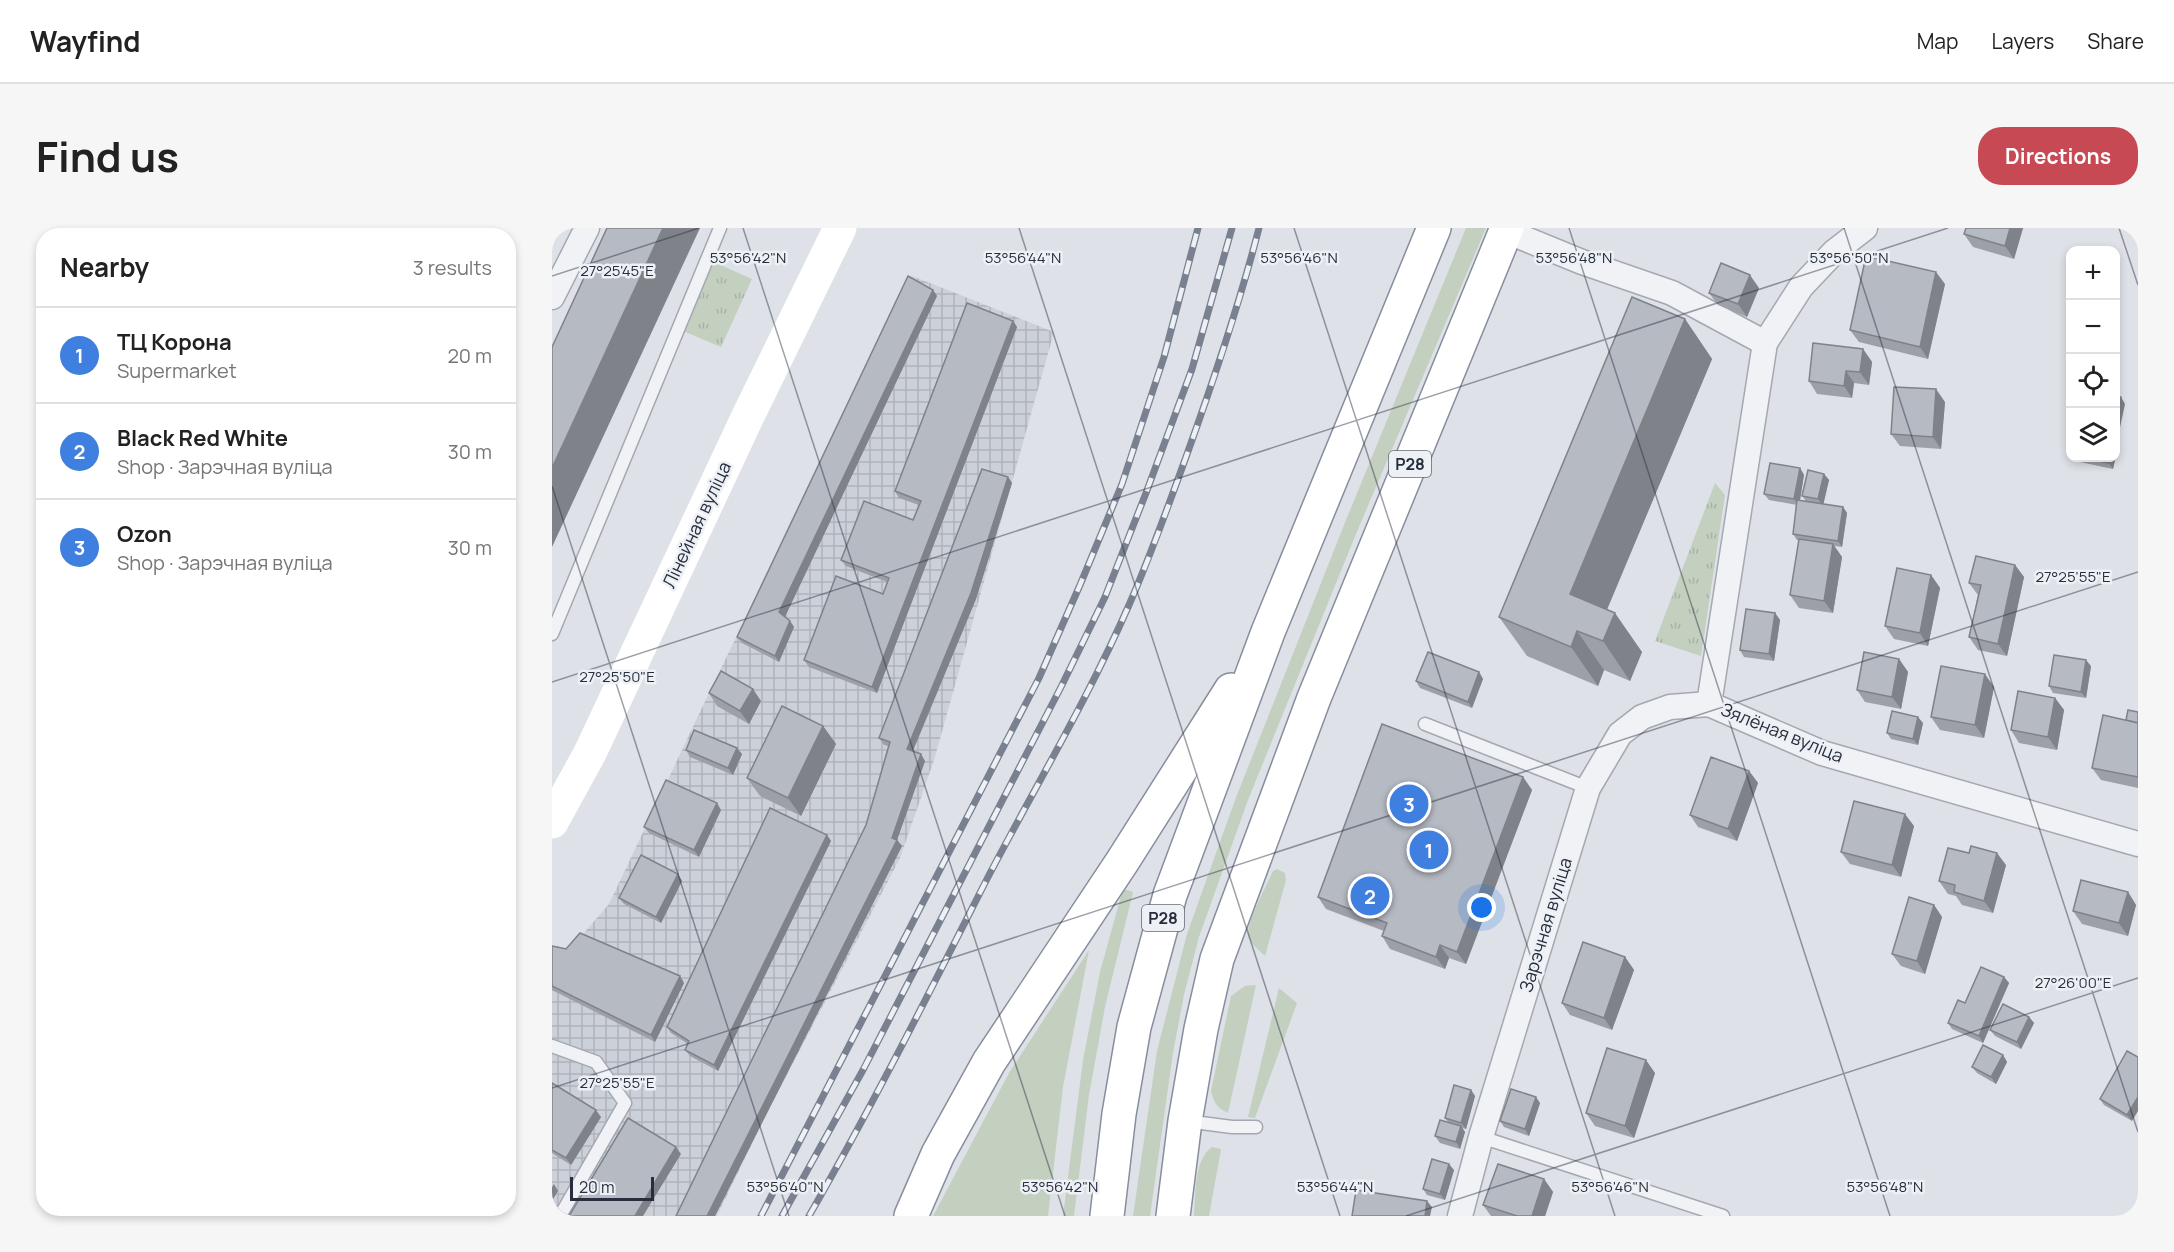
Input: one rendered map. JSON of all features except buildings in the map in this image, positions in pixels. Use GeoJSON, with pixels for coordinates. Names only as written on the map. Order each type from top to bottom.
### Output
{"type":"FeatureCollection","features":[{"type":"Feature","properties":{"kind":"main road","name":"Лінейная вуліца"},"geometry":{"type":"LineString","coordinates":[[552,822],[590,753],[748,416],[840,228]]}},
{"type":"Feature","properties":{"kind":"main road","name":"Р28"},"geometry":{"type":"LineString","coordinates":[[1107,1216],[1119,1114],[1134,1027],[1170,895],[1268,632],[1434,228]]}},
{"type":"Feature","properties":{"kind":"main road","name":"Р28"},"geometry":{"type":"LineString","coordinates":[[1173,1216],[1185,1121],[1201,1029],[1217,958],[1314,698],[1507,230]]}},
{"type":"Feature","properties":{"kind":"main road","name":"Р28"},"geometry":{"type":"LineString","coordinates":[[911,1216],[938,1154],[989,1062],[1122,862],[1268,632]]}},
{"type":"Feature","properties":{"kind":"street"},"geometry":{"type":"LineString","coordinates":[[552,297],[587,228]]}},
{"type":"Feature","properties":{"kind":"street"},"geometry":{"type":"LineString","coordinates":[[1507,230],[1582,262],[1672,293],[1765,343],[1802,287],[1834,252],[1865,228]]}},
{"type":"Feature","properties":{"kind":"street","name":"Зялёная вуліца"},"geometry":{"type":"LineString","coordinates":[[1765,343],[1709,704],[1822,753],[2138,844]]}},
{"type":"Feature","properties":{"kind":"street","name":"Зарэчная вуліца"},"geometry":{"type":"LineString","coordinates":[[1460,1216],[1481,1137],[1588,788],[1620,734],[1642,717],[1670,707],[1709,704]]}},
{"type":"Feature","properties":{"kind":"lane"},"geometry":{"type":"LineString","coordinates":[[552,633],[720,228]]}},
{"type":"Feature","properties":{"kind":"lane"},"geometry":{"type":"LineString","coordinates":[[1425,724],[1588,788]]}},
{"type":"Feature","properties":{"kind":"lane"},"geometry":{"type":"LineString","coordinates":[[552,1046],[596,1062],[625,1103],[560,1216]]}},
{"type":"Feature","properties":{"kind":"lane"},"geometry":{"type":"LineString","coordinates":[[1185,1121],[1232,1127],[1256,1127]]}},
{"type":"Feature","properties":{"kind":"lane"},"geometry":{"type":"LineString","coordinates":[[1481,1137],[1723,1216]]}},
{"type":"Feature","properties":{"kind":"shaded area"},"geometry":{"type":"Polygon","coordinates":[[[912,276],[1054,332],[934,760],[900,858],[765,1117],[717,1216],[552,1216],[552,945],[570,949],[609,904],[912,276]]]}},
{"type":"Feature","properties":{"kind":"green space"},"geometry":{"type":"Polygon","coordinates":[[[1466,228],[1486,228],[1356,534],[1248,800],[1199,937],[1184,995],[1173,1053],[1150,1216],[1133,1216],[1157,1051],[1187,934],[1235,800],[1346,520],[1466,228]]]}},
{"type":"Feature","properties":{"kind":"green space"},"geometry":{"type":"Polygon","coordinates":[[[714,262],[752,279],[721,347],[683,331],[714,262]]]}},
{"type":"Feature","properties":{"kind":"green space"},"geometry":{"type":"Polygon","coordinates":[[[1715,483],[1725,495],[1701,656],[1655,641],[1715,483]]]}},
{"type":"Feature","properties":{"kind":"green space"},"geometry":{"type":"Polygon","coordinates":[[[1277,869],[1285,873],[1286,880],[1265,956],[1250,940],[1248,934],[1254,912],[1266,885],[1273,871],[1277,869]]]}},
{"type":"Feature","properties":{"kind":"green space"},"geometry":{"type":"Polygon","coordinates":[[[1123,889],[1133,892],[1105,1007],[1089,1095],[1074,1216],[1063,1216],[1083,1060],[1100,972],[1123,889]]]}},
{"type":"Feature","properties":{"kind":"green space"},"geometry":{"type":"Polygon","coordinates":[[[1089,950],[1063,1087],[1048,1216],[933,1216],[1009,1073],[1089,950]]]}},
{"type":"Feature","properties":{"kind":"green space"},"geometry":{"type":"Polygon","coordinates":[[[1256,985],[1228,1113],[1217,1105],[1211,1091],[1231,996],[1245,986],[1256,985]]]}},
{"type":"Feature","properties":{"kind":"green space"},"geometry":{"type":"Polygon","coordinates":[[[1279,988],[1297,1003],[1255,1118],[1248,1117],[1279,988]]]}},
{"type":"Feature","properties":{"kind":"green space"},"geometry":{"type":"Polygon","coordinates":[[[1212,1147],[1221,1149],[1209,1216],[1194,1216],[1198,1169],[1206,1153],[1212,1147]]]}},
{"type":"Feature","properties":{"kind":"railway"},"geometry":{"type":"LineString","coordinates":[[761,1216],[1039,678],[1122,484],[1164,357],[1198,228]]}},
{"type":"Feature","properties":{"kind":"railway"},"geometry":{"type":"LineString","coordinates":[[782,1216],[863,1070],[1061,687],[1105,597],[1192,369],[1232,228]]}},
{"type":"Feature","properties":{"kind":"railway"},"geometry":{"type":"LineString","coordinates":[[809,1216],[1079,709],[1129,605],[1152,550],[1216,372],[1259,228]]}},
{"type":"Feature","properties":{"kind":"place","name":"Ozon"},"geometry":{"type":"Point","coordinates":[1409,804]}},
{"type":"Feature","properties":{"kind":"place","name":"ТЦ Корона"},"geometry":{"type":"Point","coordinates":[1429,850]}},
{"type":"Feature","properties":{"kind":"place","name":"Black Red White"},"geometry":{"type":"Point","coordinates":[1370,896]}}]}
